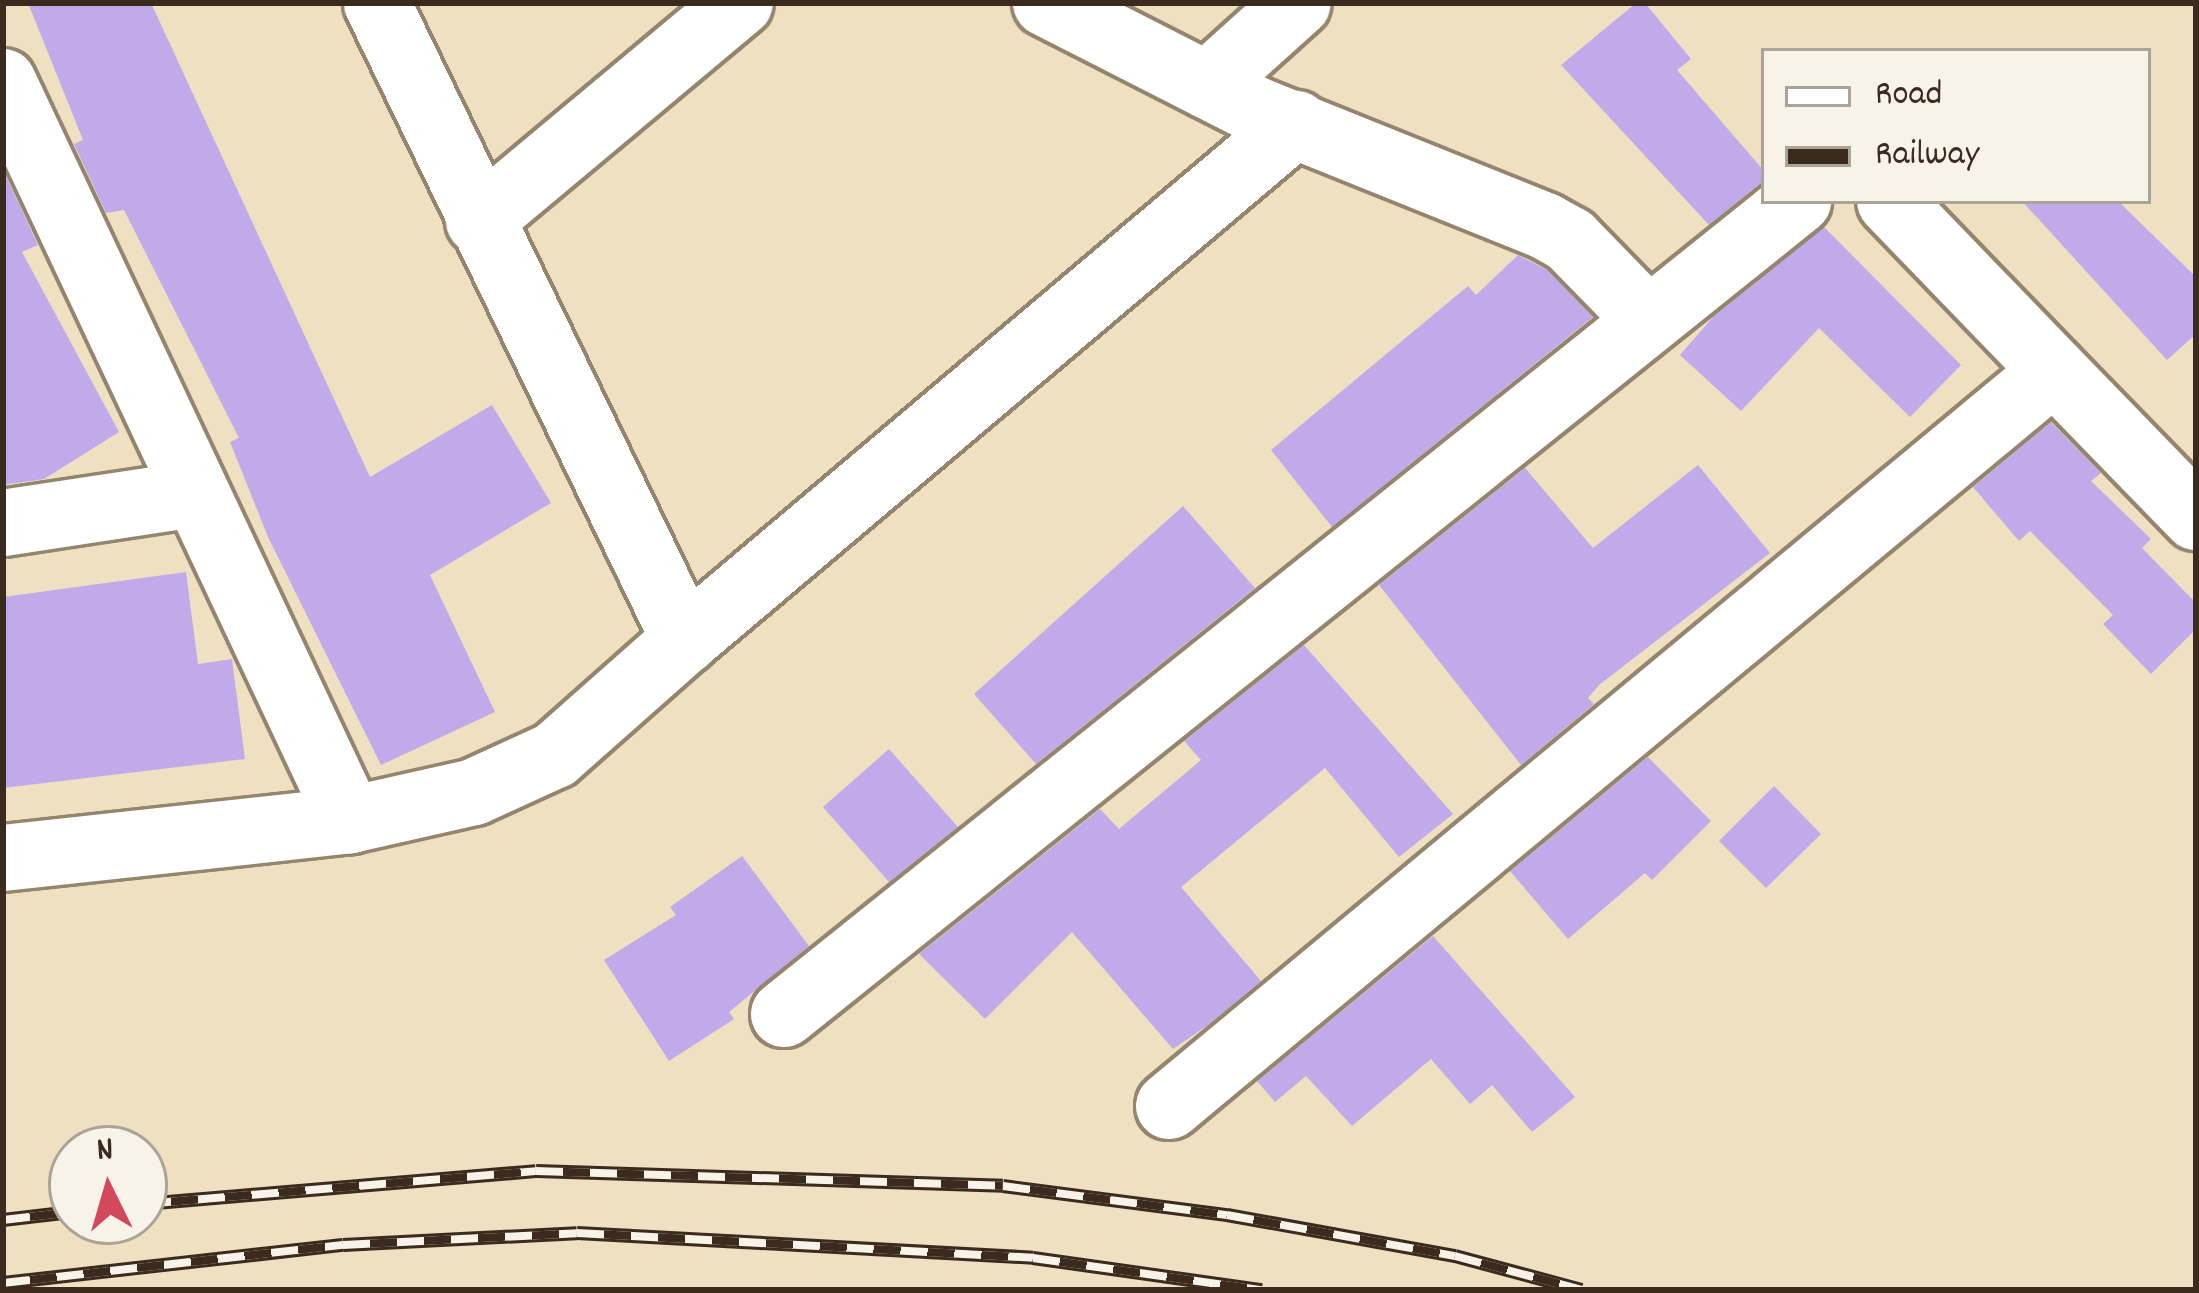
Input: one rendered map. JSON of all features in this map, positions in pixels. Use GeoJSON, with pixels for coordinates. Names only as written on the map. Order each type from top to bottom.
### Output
{"type":"FeatureCollection","features":[{"type":"Feature","properties":{"kind":"street"},"geometry":{"type":"LineString","coordinates":[[377,3],[685,640]]}},
{"type":"Feature","properties":{"kind":"street"},"geometry":{"type":"LineString","coordinates":[[479,221],[740,3]]}},
{"type":"Feature","properties":{"kind":"street"},"geometry":{"type":"LineString","coordinates":[[1046,3],[1207,85],[1545,226],[1570,240],[1648,320]]}},
{"type":"Feature","properties":{"kind":"street"},"geometry":{"type":"LineString","coordinates":[[1207,85],[1298,3]]}},
{"type":"Feature","properties":{"kind":"street"},"geometry":{"type":"LineString","coordinates":[[3,82],[350,820]]}},
{"type":"Feature","properties":{"kind":"street"},"geometry":{"type":"LineString","coordinates":[[3,858],[350,820],[474,792],[555,755],[1296,124]]}},
{"type":"Feature","properties":{"kind":"street"},"geometry":{"type":"LineString","coordinates":[[784,1014],[1794,204]]}},
{"type":"Feature","properties":{"kind":"street"},"geometry":{"type":"LineString","coordinates":[[1894,204],[2196,517]]}},
{"type":"Feature","properties":{"kind":"street"},"geometry":{"type":"LineString","coordinates":[[1169,1106],[2054,371]]}},
{"type":"Feature","properties":{"kind":"street"},"geometry":{"type":"LineString","coordinates":[[3,523],[194,494]]}},
{"type":"Feature","properties":{"kind":"building"},"geometry":{"type":"Polygon","coordinates":[[[28,3],[151,3],[370,477],[492,405],[551,503],[430,575],[495,712],[381,765],[268,537],[230,442],[239,438],[124,210],[106,213],[74,144],[83,140],[28,3]]]}},
{"type":"Feature","properties":{"kind":"building"},"geometry":{"type":"Polygon","coordinates":[[[1636,3],[1645,3],[1691,59],[1677,70],[1761,168],[1761,182],[1709,225],[1561,65],[1636,3]]]}},
{"type":"Feature","properties":{"kind":"building"},"geometry":{"type":"Polygon","coordinates":[[[6,176],[38,245],[22,252],[119,432],[44,479],[3,485],[6,176]]]}},
{"type":"Feature","properties":{"kind":"building"},"geometry":{"type":"Polygon","coordinates":[[[2025,204],[2121,204],[2196,277],[2196,334],[2167,360],[2025,204]]]}},
{"type":"Feature","properties":{"kind":"building"},"geometry":{"type":"Polygon","coordinates":[[[1824,227],[1961,365],[1910,417],[1819,328],[1741,411],[1680,355],[1713,317],[1824,227]]]}},
{"type":"Feature","properties":{"kind":"building"},"geometry":{"type":"Polygon","coordinates":[[[1518,255],[1547,270],[1593,317],[1332,527],[1271,450],[1468,286],[1476,295],[1518,255]]]}},
{"type":"Feature","properties":{"kind":"building"},"geometry":{"type":"Polygon","coordinates":[[[2051,422],[2101,473],[2091,481],[2151,539],[2142,548],[2196,603],[2196,629],[2151,674],[2103,624],[2113,615],[2030,531],[2019,541],[1973,487],[2051,422]]]}},
{"type":"Feature","properties":{"kind":"building"},"geometry":{"type":"Polygon","coordinates":[[[1698,465],[1770,553],[1599,685],[1588,698],[1594,704],[1521,765],[1379,585],[1525,468],[1593,548],[1698,465]]]}},
{"type":"Feature","properties":{"kind":"building"},"geometry":{"type":"Polygon","coordinates":[[[1183,506],[1255,588],[1036,764],[974,694],[1183,506]]]}},
{"type":"Feature","properties":{"kind":"building"},"geometry":{"type":"Polygon","coordinates":[[[186,572],[198,664],[232,659],[245,759],[3,788],[3,597],[186,572]]]}},
{"type":"Feature","properties":{"kind":"building"},"geometry":{"type":"Polygon","coordinates":[[[1304,645],[1453,814],[1399,857],[1325,768],[1181,887],[1261,981],[1208,1025],[1173,1049],[1072,932],[985,1019],[919,954],[1100,809],[1119,829],[1201,760],[1184,741],[1304,645]]]}},
{"type":"Feature","properties":{"kind":"building"},"geometry":{"type":"Polygon","coordinates":[[[889,749],[958,827],[889,882],[823,807],[889,749]]]}},
{"type":"Feature","properties":{"kind":"building"},"geometry":{"type":"Polygon","coordinates":[[[1648,757],[1711,821],[1652,880],[1645,873],[1568,939],[1510,871],[1648,757]]]}},
{"type":"Feature","properties":{"kind":"building"},"geometry":{"type":"Polygon","coordinates":[[[1774,786],[1821,834],[1766,888],[1719,841],[1774,786]]]}},
{"type":"Feature","properties":{"kind":"building"},"geometry":{"type":"Polygon","coordinates":[[[742,856],[809,946],[729,1012],[734,1019],[669,1061],[604,960],[676,915],[670,907],[742,856]]]}},
{"type":"Feature","properties":{"kind":"building"},"geometry":{"type":"Polygon","coordinates":[[[1433,936],[1575,1097],[1532,1132],[1492,1085],[1470,1104],[1431,1059],[1352,1126],[1306,1076],[1275,1102],[1257,1081],[1433,936]]]}},
{"type":"Feature","properties":{"kind":"railway"},"geometry":{"type":"LineString","coordinates":[[168,1202],[536,1171],[1003,1186],[1227,1215],[1455,1256],[1582,1290]]}},
{"type":"Feature","properties":{"kind":"railway"},"geometry":{"type":"LineString","coordinates":[[3,1220],[48,1215]]}},
{"type":"Feature","properties":{"kind":"railway"},"geometry":{"type":"LineString","coordinates":[[3,1283],[343,1245],[577,1233],[1033,1258],[1262,1290]]}}]}
